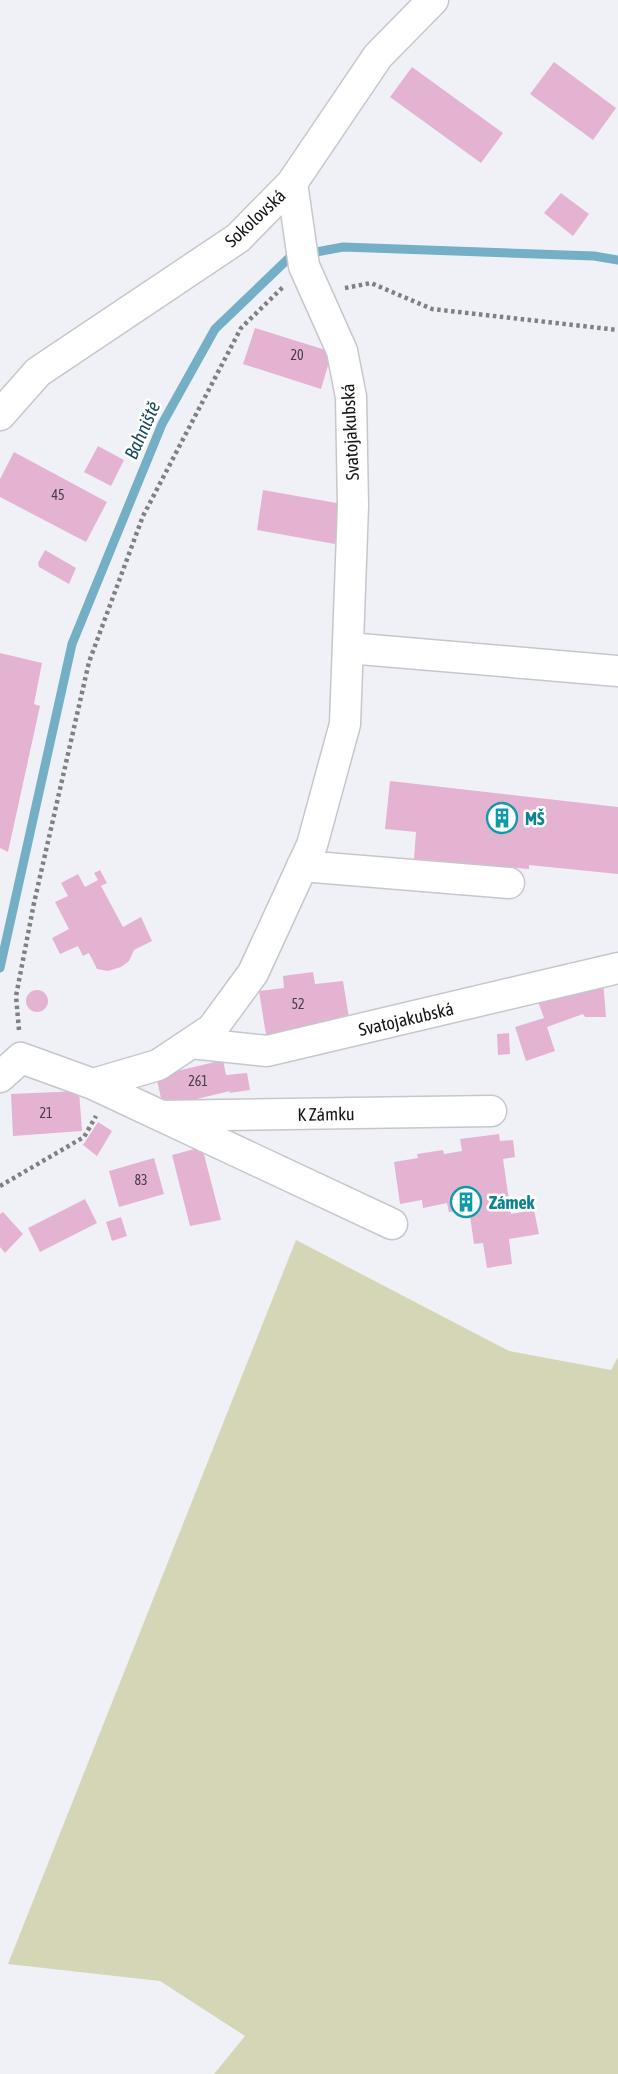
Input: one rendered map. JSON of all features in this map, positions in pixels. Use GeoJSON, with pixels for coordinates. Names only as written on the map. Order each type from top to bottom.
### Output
{"type":"FeatureCollection","features":[{"type":"Feature","properties":{"kind":"street","name":"Sokolovská"},"geometry":{"type":"LineString","coordinates":[[0,415],[38,372],[238,238],[292,183],[378,57],[433,0]]}},
{"type":"Feature","properties":{"kind":"street","name":"Svatojakubská"},"geometry":{"type":"LineString","coordinates":[[100,1087],[158,1065],[212,1029],[253,973],[312,845],[345,724],[353,506],[351,397],[342,351],[304,266],[292,183]]}},
{"type":"Feature","properties":{"kind":"street"},"geometry":{"type":"LineString","coordinates":[[348,648],[618,671]]}},
{"type":"Feature","properties":{"kind":"street"},"geometry":{"type":"LineString","coordinates":[[302,866],[509,883]]}},
{"type":"Feature","properties":{"kind":"street","name":"Svatojakubská"},"geometry":{"type":"LineString","coordinates":[[191,1043],[267,1051],[618,968]]}},
{"type":"Feature","properties":{"kind":"street"},"geometry":{"type":"LineString","coordinates":[[10,1068],[100,1087],[392,1224]]}},
{"type":"Feature","properties":{"kind":"street","name":"K Zámku"},"geometry":{"type":"LineString","coordinates":[[161,1116],[491,1111]]}},
{"type":"Feature","properties":{"kind":"path"},"geometry":{"type":"LineString","coordinates":[[10,1068],[16,996],[34,903],[89,662],[143,516],[240,328],[304,266]]}},
{"type":"Feature","properties":{"kind":"path"},"geometry":{"type":"LineString","coordinates":[[317,294],[371,283],[432,309],[618,330]]}},
{"type":"Feature","properties":{"kind":"path"},"geometry":{"type":"LineString","coordinates":[[0,1186],[84,1137],[92,1126],[100,1087]]}},
{"type":"Feature","properties":{"kind":"green space"},"geometry":{"type":"Polygon","coordinates":[[[296,1240],[509,1351],[611,1370],[618,1357],[618,2074],[214,2074],[245,2036],[160,1981],[8,1964],[296,1240]]]}},
{"type":"Feature","properties":{"kind":"building"},"geometry":{"type":"Polygon","coordinates":[[[554,62],[616,108],[593,140],[530,94],[554,62]]]}},
{"type":"Feature","properties":{"kind":"building"},"geometry":{"type":"Polygon","coordinates":[[[412,67],[503,133],[481,163],[390,97],[412,67]]]}},
{"type":"Feature","properties":{"kind":"building"},"geometry":{"type":"Polygon","coordinates":[[[561,193],[589,214],[573,236],[544,213],[561,193]]]}},
{"type":"Feature","properties":{"kind":"building"},"geometry":{"type":"Polygon","coordinates":[[[255,328],[332,352],[321,389],[243,364],[255,328]]]}},
{"type":"Feature","properties":{"kind":"building"},"geometry":{"type":"Polygon","coordinates":[[[98,446],[124,460],[111,486],[84,472],[98,446]]]}},
{"type":"Feature","properties":{"kind":"building"},"geometry":{"type":"Polygon","coordinates":[[[14,452],[107,502],[86,542],[0,497],[0,479],[14,452]]]}},
{"type":"Feature","properties":{"kind":"building"},"geometry":{"type":"Polygon","coordinates":[[[263,490],[342,504],[335,544],[257,530],[263,490]]]}},
{"type":"Feature","properties":{"kind":"building"},"geometry":{"type":"Polygon","coordinates":[[[45,550],[76,568],[69,584],[39,567],[38,563],[45,550]]]}},
{"type":"Feature","properties":{"kind":"building"},"geometry":{"type":"Polygon","coordinates":[[[0,653],[42,663],[34,704],[40,706],[8,852],[0,848],[0,653]]]}},
{"type":"Feature","properties":{"kind":"building","name":"MŠ"},"geometry":{"type":"Polygon","coordinates":[[[390,781],[618,807],[618,874],[529,865],[529,869],[414,859],[416,832],[385,829],[390,781]]]}},
{"type":"Feature","properties":{"kind":"building"},"geometry":{"type":"Polygon","coordinates":[[[100,870],[107,883],[101,886],[123,927],[141,917],[152,941],[134,950],[129,961],[121,967],[108,971],[97,969],[89,953],[83,956],[78,946],[60,954],[52,938],[69,929],[55,902],[68,896],[61,883],[78,874],[85,887],[98,880],[94,873],[100,870]]]}},
{"type":"Feature","properties":{"kind":"building"},"geometry":{"type":"Polygon","coordinates":[[[313,972],[315,984],[343,981],[350,1024],[266,1035],[259,991],[284,988],[283,976],[313,972]]]}},
{"type":"Feature","properties":{"kind":"building"},"geometry":{"type":"Polygon","coordinates":[[[603,980],[606,1017],[585,1017],[583,1014],[547,1027],[555,1051],[526,1061],[515,1027],[544,1018],[536,996],[603,980]]]}},
{"type":"Feature","properties":{"kind":"building"},"geometry":{"type":"Polygon","coordinates":[[[37,990],[45,993],[48,1001],[45,1009],[37,1012],[29,1009],[26,1001],[29,993],[37,990]]]}},
{"type":"Feature","properties":{"kind":"building"},"geometry":{"type":"Polygon","coordinates":[[[509,1033],[510,1054],[498,1055],[497,1034],[509,1033]]]}},
{"type":"Feature","properties":{"kind":"building"},"geometry":{"type":"Polygon","coordinates":[[[223,1060],[226,1075],[247,1073],[250,1090],[229,1093],[230,1091],[163,1107],[156,1076],[223,1060]]]}},
{"type":"Feature","properties":{"kind":"building"},"geometry":{"type":"Polygon","coordinates":[[[79,1091],[82,1131],[13,1136],[11,1094],[79,1091]]]}},
{"type":"Feature","properties":{"kind":"building"},"geometry":{"type":"Polygon","coordinates":[[[98,1122],[112,1131],[97,1156],[83,1145],[98,1122]]]}},
{"type":"Feature","properties":{"kind":"building","name":"Zámek"},"geometry":{"type":"Polygon","coordinates":[[[499,1134],[500,1141],[513,1140],[515,1157],[503,1159],[511,1214],[534,1210],[539,1234],[509,1239],[512,1264],[487,1268],[483,1243],[474,1244],[469,1209],[449,1212],[447,1203],[423,1208],[422,1200],[400,1204],[394,1162],[418,1158],[417,1154],[443,1150],[444,1154],[462,1151],[460,1139],[499,1134]]]}},
{"type":"Feature","properties":{"kind":"building"},"geometry":{"type":"Polygon","coordinates":[[[202,1147],[221,1220],[190,1226],[172,1155],[202,1147]]]}},
{"type":"Feature","properties":{"kind":"building"},"geometry":{"type":"Polygon","coordinates":[[[154,1158],[164,1194],[119,1207],[109,1171],[154,1158]]]}},
{"type":"Feature","properties":{"kind":"building"},"geometry":{"type":"Polygon","coordinates":[[[85,1199],[97,1223],[40,1252],[28,1228],[85,1199]]]}},
{"type":"Feature","properties":{"kind":"building"},"geometry":{"type":"Polygon","coordinates":[[[3,1212],[23,1234],[5,1253],[0,1247],[0,1214],[3,1212]]]}},
{"type":"Feature","properties":{"kind":"building"},"geometry":{"type":"Polygon","coordinates":[[[121,1217],[127,1236],[112,1241],[106,1222],[121,1217]]]}},
{"type":"Feature","properties":{"kind":"waterway","name":"Bahniště"},"geometry":{"type":"LineString","coordinates":[[0,968],[72,644],[162,424],[215,329],[290,257],[343,247],[594,256],[618,260]]}},
{"type":"Feature","properties":{"kind":"place","name":"MŠ"},"geometry":{"type":"Point","coordinates":[502,818]}},
{"type":"Feature","properties":{"kind":"place","name":"Zámek"},"geometry":{"type":"Point","coordinates":[466,1202]}}]}
